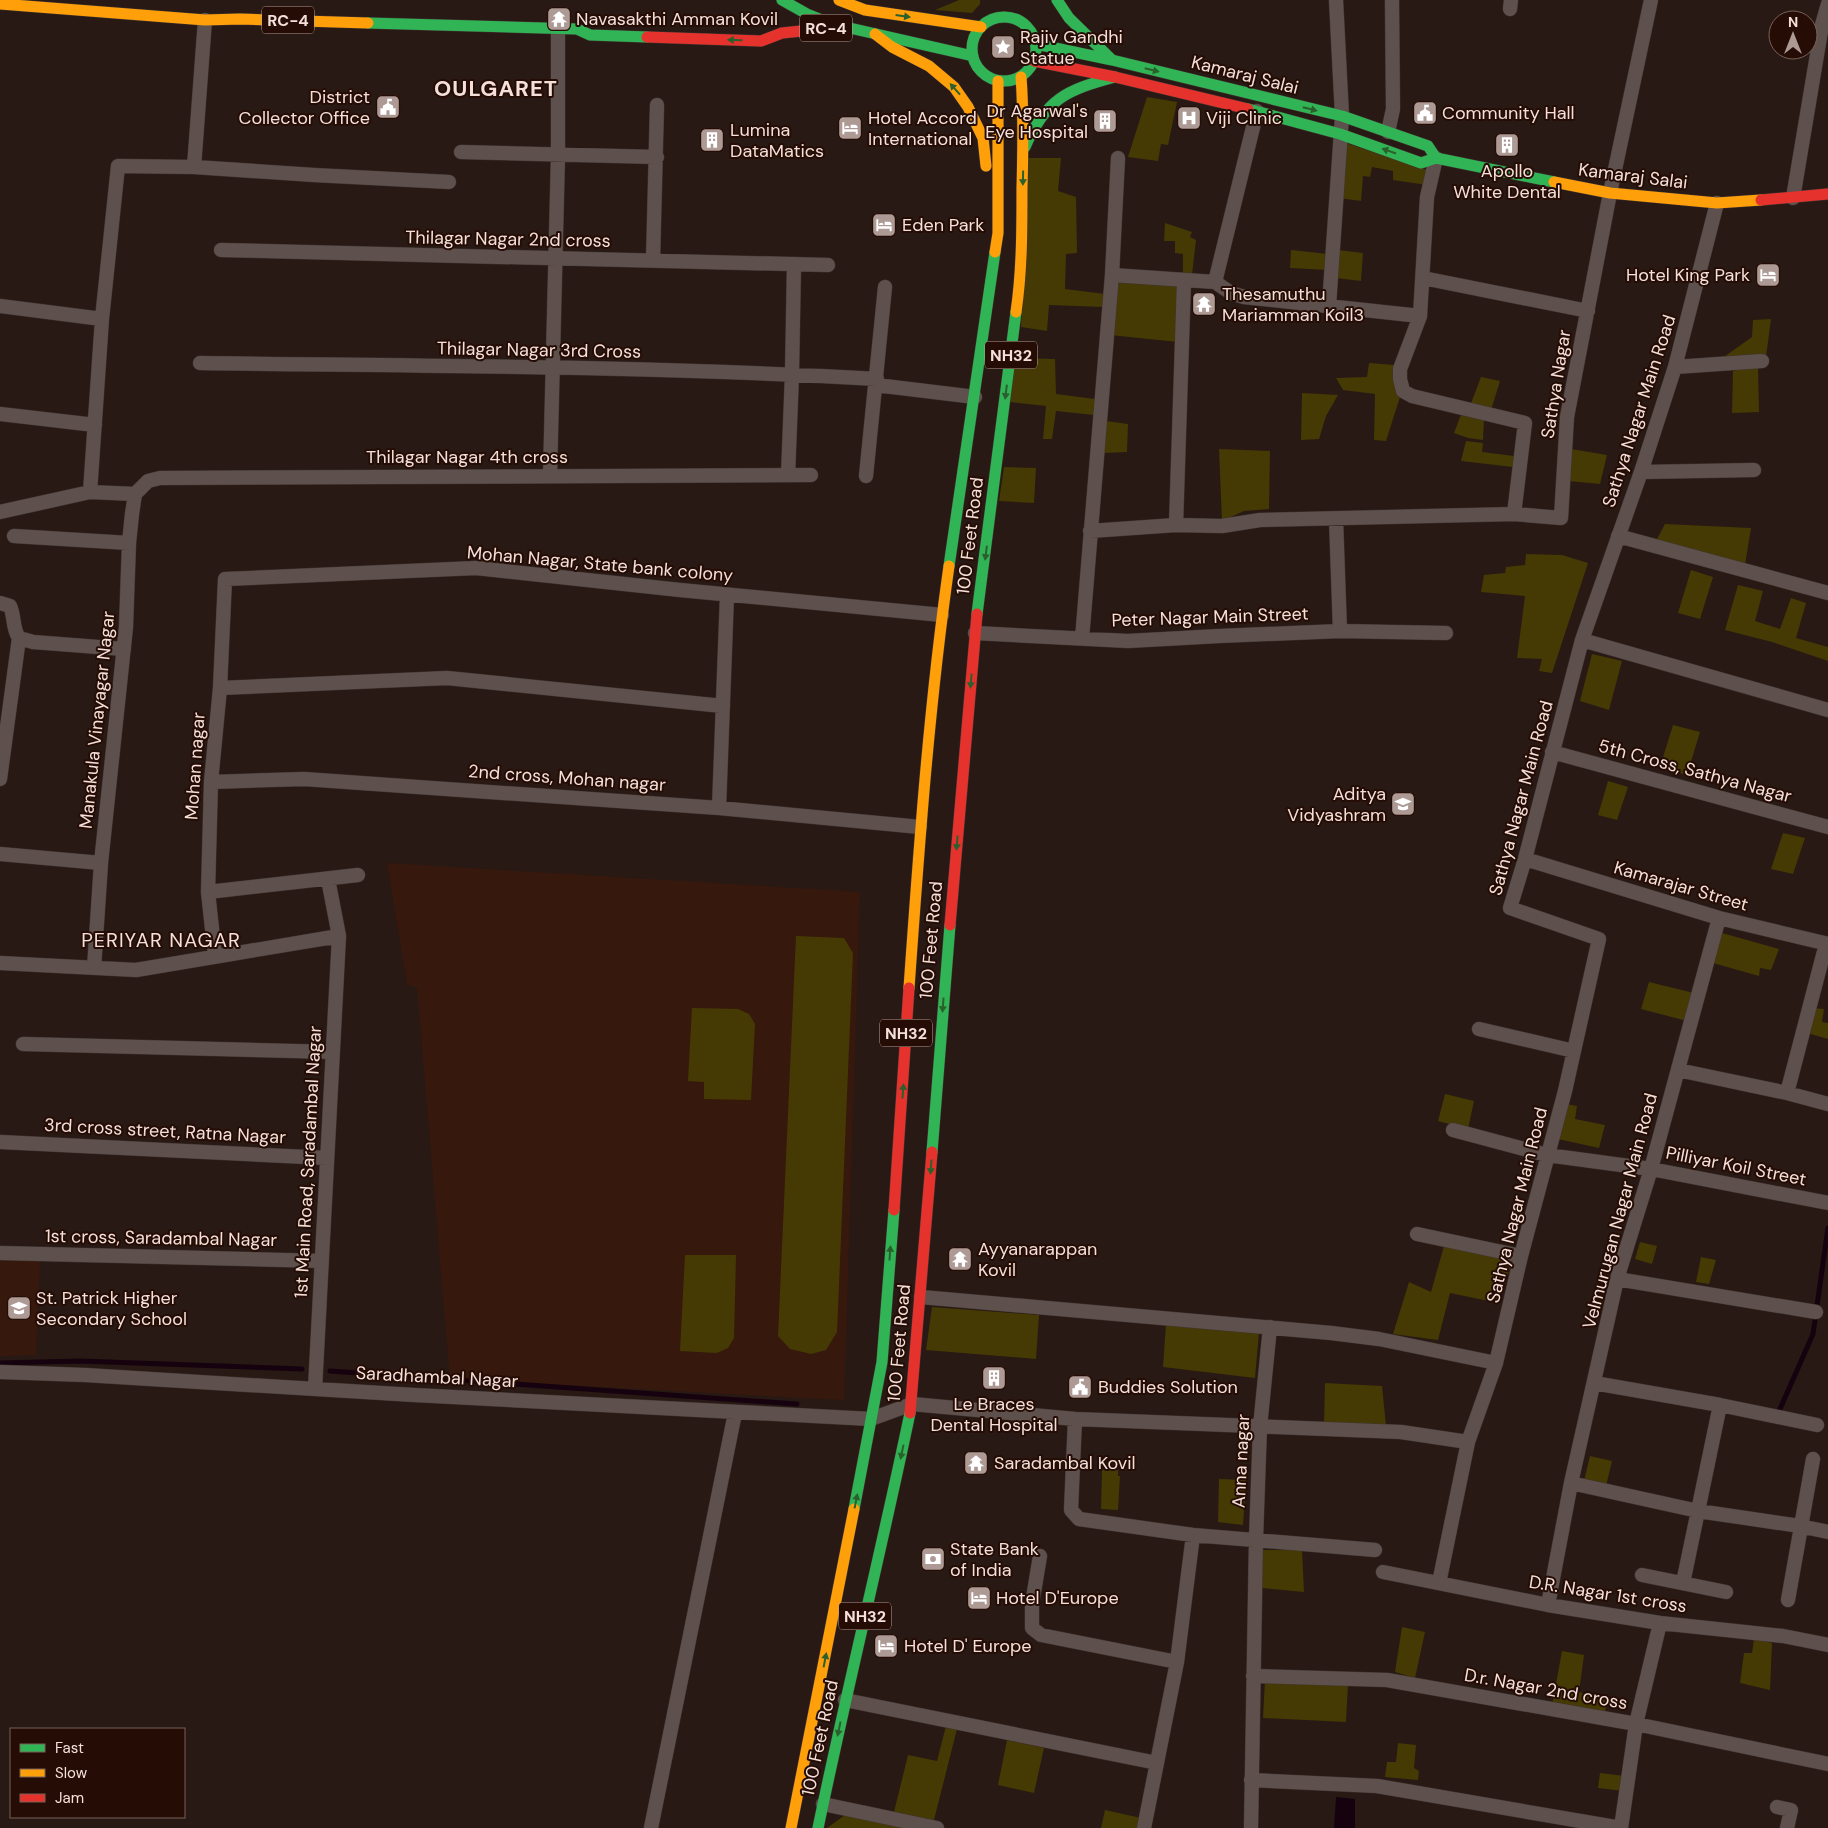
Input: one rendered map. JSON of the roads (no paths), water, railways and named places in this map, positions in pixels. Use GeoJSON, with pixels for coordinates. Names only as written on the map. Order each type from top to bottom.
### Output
{"type":"FeatureCollection","features":[{"type":"Feature","properties":{"kind":"main road"},"geometry":{"type":"LineString","coordinates":[[782,0],[804,14],[839,27],[936,46],[973,56]]}},
{"type":"Feature","properties":{"kind":"main road"},"geometry":{"type":"LineString","coordinates":[[840,0],[885,5],[901,4]]}},
{"type":"Feature","properties":{"kind":"main road"},"geometry":{"type":"LineString","coordinates":[[840,0],[865,10],[981,27]]}},
{"type":"Feature","properties":{"kind":"main road"},"geometry":{"type":"LineString","coordinates":[[1057,0],[1069,18],[1112,60]]}},
{"type":"Feature","properties":{"kind":"main road","name":"RC-4"},"geometry":{"type":"LineString","coordinates":[[0,4],[205,20],[240,19],[558,28],[577,29],[590,35],[761,41],[782,33],[839,27],[865,10]]}},
{"type":"Feature","properties":{"kind":"main road"},"geometry":{"type":"LineString","coordinates":[[1021,22],[1022,7]]}},
{"type":"Feature","properties":{"kind":"main road"},"geometry":{"type":"LineString","coordinates":[[999,13],[1021,22],[1034,35],[1036,44],[1034,61],[1029,70],[1014,80],[998,81],[989,78],[982,72],[973,56],[974,41],[981,27],[999,13]]}},
{"type":"Feature","properties":{"kind":"main road"},"geometry":{"type":"LineString","coordinates":[[577,29],[591,20]]}},
{"type":"Feature","properties":{"kind":"main road","name":"RC-4"},"geometry":{"type":"LineString","coordinates":[[767,28],[782,33]]}},
{"type":"Feature","properties":{"kind":"main road"},"geometry":{"type":"LineString","coordinates":[[875,34],[892,47],[929,66],[954,87],[968,107],[983,138],[989,208],[998,233]]}},
{"type":"Feature","properties":{"kind":"main road","name":"Kamaraj Salai"},"geometry":{"type":"LineString","coordinates":[[1036,44],[1112,60],[1342,116],[1428,146],[1436,158]]}},
{"type":"Feature","properties":{"kind":"main road","name":"Kamaraj Salai"},"geometry":{"type":"LineString","coordinates":[[1034,61],[1116,77],[1258,111],[1340,134],[1421,163],[1436,158],[1610,193],[1718,204],[1828,194]]}},
{"type":"Feature","properties":{"kind":"main road","name":"100 Feet Road"},"geometry":{"type":"LineString","coordinates":[[818,1828],[912,1404],[948,943],[975,632],[1021,275],[1023,100],[1021,77]]}},
{"type":"Feature","properties":{"kind":"main road"},"geometry":{"type":"LineString","coordinates":[[1023,152],[1032,129],[1054,101],[1080,86],[1116,77]]}},
{"type":"Feature","properties":{"kind":"main road","name":"100 Feet Road"},"geometry":{"type":"LineString","coordinates":[[790,1828],[882,1362],[920,827],[942,615],[998,233],[998,81]]}},
{"type":"Feature","properties":{"kind":"street"},"geometry":{"type":"LineString","coordinates":[[1330,306],[1342,116],[1336,0]]}},
{"type":"Feature","properties":{"kind":"street"},"geometry":{"type":"LineString","coordinates":[[1388,132],[1394,109],[1392,0]]}},
{"type":"Feature","properties":{"kind":"street","name":"Sathya Nagar"},"geometry":{"type":"LineString","coordinates":[[1090,531],[1176,525],[1222,526],[1260,520],[1514,514],[1561,518],[1567,418],[1610,193],[1651,0]]}},
{"type":"Feature","properties":{"kind":"street"},"geometry":{"type":"LineString","coordinates":[[1793,198],[1822,24],[1828,4]]}},
{"type":"Feature","properties":{"kind":"street"},"geometry":{"type":"LineString","coordinates":[[194,166],[205,20]]}},
{"type":"Feature","properties":{"kind":"street"},"geometry":{"type":"LineString","coordinates":[[550,476],[558,155],[558,28]]}},
{"type":"Feature","properties":{"kind":"street"},"geometry":{"type":"LineString","coordinates":[[653,261],[657,104]]}},
{"type":"Feature","properties":{"kind":"street"},"geometry":{"type":"LineString","coordinates":[[1215,282],[1258,111]]}},
{"type":"Feature","properties":{"kind":"street"},"geometry":{"type":"LineString","coordinates":[[461,152],[657,156]]}},
{"type":"Feature","properties":{"kind":"street"},"geometry":{"type":"LineString","coordinates":[[1082,639],[1112,275],[1118,158]]}},
{"type":"Feature","properties":{"kind":"street"},"geometry":{"type":"LineString","coordinates":[[1436,158],[1427,197],[1420,316],[1400,368],[1400,379],[1403,391],[1412,396],[1525,423],[1514,514]]}},
{"type":"Feature","properties":{"kind":"street"},"geometry":{"type":"LineString","coordinates":[[90,492],[102,319],[118,166],[194,166],[450,182]]}},
{"type":"Feature","properties":{"kind":"street","name":"Sathya Nagar Main Road"},"geometry":{"type":"LineString","coordinates":[[1439,1583],[1468,1442],[1496,1362],[1521,1256],[1565,1091],[1599,939],[1510,908],[1525,859],[1582,640],[1641,472],[1675,367],[1718,204]]}},
{"type":"Feature","properties":{"kind":"street","name":"Thilagar Nagar 2nd cross"},"geometry":{"type":"LineString","coordinates":[[221,250],[828,265]]}},
{"type":"Feature","properties":{"kind":"street"},"geometry":{"type":"LineString","coordinates":[[788,475],[794,264]]}},
{"type":"Feature","properties":{"kind":"street"},"geometry":{"type":"LineString","coordinates":[[1112,275],[1215,282],[1231,293],[1244,297],[1420,316]]}},
{"type":"Feature","properties":{"kind":"street"},"geometry":{"type":"LineString","coordinates":[[1423,278],[1588,311]]}},
{"type":"Feature","properties":{"kind":"street"},"geometry":{"type":"LineString","coordinates":[[1176,525],[1184,280]]}},
{"type":"Feature","properties":{"kind":"street"},"geometry":{"type":"LineString","coordinates":[[866,476],[877,382],[885,287]]}},
{"type":"Feature","properties":{"kind":"street"},"geometry":{"type":"LineString","coordinates":[[0,306],[102,319]]}},
{"type":"Feature","properties":{"kind":"street"},"geometry":{"type":"LineString","coordinates":[[1675,367],[1762,361]]}},
{"type":"Feature","properties":{"kind":"street","name":"Thilagar Nagar 3rd Cross"},"geometry":{"type":"LineString","coordinates":[[200,363],[552,368],[792,374],[877,382],[975,397]]}},
{"type":"Feature","properties":{"kind":"street"},"geometry":{"type":"LineString","coordinates":[[0,414],[95,425]]}},
{"type":"Feature","properties":{"kind":"street"},"geometry":{"type":"LineString","coordinates":[[1641,472],[1754,470]]}},
{"type":"Feature","properties":{"kind":"street","name":"Thilagar Nagar 4th cross"},"geometry":{"type":"LineString","coordinates":[[135,494],[148,481],[160,478],[811,475]]}},
{"type":"Feature","properties":{"kind":"street"},"geometry":{"type":"LineString","coordinates":[[0,512],[90,492],[135,494]]}},
{"type":"Feature","properties":{"kind":"street","name":"Manakula Vinayagar Nagar"},"geometry":{"type":"LineString","coordinates":[[94,968],[101,863],[126,627],[129,543],[135,494]]}},
{"type":"Feature","properties":{"kind":"street"},"geometry":{"type":"LineString","coordinates":[[1336,519],[1340,631]]}},
{"type":"Feature","properties":{"kind":"street"},"geometry":{"type":"LineString","coordinates":[[14,536],[129,543]]}},
{"type":"Feature","properties":{"kind":"street"},"geometry":{"type":"LineString","coordinates":[[1618,536],[1828,593]]}},
{"type":"Feature","properties":{"kind":"street","name":"Mohan Nagar, State bank colony"},"geometry":{"type":"LineString","coordinates":[[225,579],[476,568],[728,595],[942,615]]}},
{"type":"Feature","properties":{"kind":"street","name":"Mohan nagar"},"geometry":{"type":"LineString","coordinates":[[215,956],[208,892],[211,782],[220,688],[225,579]]}},
{"type":"Feature","properties":{"kind":"street"},"geometry":{"type":"LineString","coordinates":[[719,808],[728,595]]}},
{"type":"Feature","properties":{"kind":"street"},"geometry":{"type":"LineString","coordinates":[[0,604],[10,606],[14,613],[15,632],[19,638],[33,642],[124,650]]}},
{"type":"Feature","properties":{"kind":"street","name":"Peter Nagar Main Street"},"geometry":{"type":"LineString","coordinates":[[975,632],[1128,641],[1340,631],[1446,632]]}},
{"type":"Feature","properties":{"kind":"street"},"geometry":{"type":"LineString","coordinates":[[0,779],[4,711],[19,638]]}},
{"type":"Feature","properties":{"kind":"street"},"geometry":{"type":"LineString","coordinates":[[1582,640],[1828,710]]}},
{"type":"Feature","properties":{"kind":"street"},"geometry":{"type":"LineString","coordinates":[[220,688],[447,678],[723,706]]}},
{"type":"Feature","properties":{"kind":"street","name":"5th Cross, Sathya Nagar"},"geometry":{"type":"LineString","coordinates":[[1552,752],[1828,827]]}},
{"type":"Feature","properties":{"kind":"street","name":"2nd cross, Mohan nagar"},"geometry":{"type":"LineString","coordinates":[[211,782],[304,779],[719,808],[920,827]]}},
{"type":"Feature","properties":{"kind":"street"},"geometry":{"type":"LineString","coordinates":[[0,854],[101,863]]}},
{"type":"Feature","properties":{"kind":"street","name":"Kamarajar Street"},"geometry":{"type":"LineString","coordinates":[[1525,859],[1719,918],[1827,944]]}},
{"type":"Feature","properties":{"kind":"street"},"geometry":{"type":"LineString","coordinates":[[208,892],[358,875]]}},
{"type":"Feature","properties":{"kind":"street","name":"1st Main Road, Saradambal Nagar"},"geometry":{"type":"LineString","coordinates":[[315,1389],[339,936],[328,879]]}},
{"type":"Feature","properties":{"kind":"street","name":"Velmurugan Nagar Main Road"},"geometry":{"type":"LineString","coordinates":[[1548,1605],[1571,1483],[1617,1279],[1651,1169],[1719,918]]}},
{"type":"Feature","properties":{"kind":"street"},"geometry":{"type":"LineString","coordinates":[[0,963],[136,970],[339,936]]}},
{"type":"Feature","properties":{"kind":"street"},"geometry":{"type":"LineString","coordinates":[[1787,1093],[1827,944]]}},
{"type":"Feature","properties":{"kind":"street"},"geometry":{"type":"LineString","coordinates":[[1479,1029],[1574,1051]]}},
{"type":"Feature","properties":{"kind":"street"},"geometry":{"type":"LineString","coordinates":[[23,1044],[333,1052]]}},
{"type":"Feature","properties":{"kind":"street"},"geometry":{"type":"LineString","coordinates":[[1678,1070],[1787,1093],[1828,1104]]}},
{"type":"Feature","properties":{"kind":"street","name":"Pilliyar Koil Street"},"geometry":{"type":"LineString","coordinates":[[1453,1130],[1547,1156],[1651,1169],[1825,1202]]}},
{"type":"Feature","properties":{"kind":"street","name":"3rd cross street, Ratna Nagar"},"geometry":{"type":"LineString","coordinates":[[0,1142],[328,1158]]}},
{"type":"Feature","properties":{"kind":"street"},"geometry":{"type":"LineString","coordinates":[[1417,1234],[1521,1256]]}},
{"type":"Feature","properties":{"kind":"street","name":"1st cross, Saradambal Nagar"},"geometry":{"type":"LineString","coordinates":[[0,1253],[322,1260]]}},
{"type":"Feature","properties":{"kind":"street"},"geometry":{"type":"LineString","coordinates":[[1617,1279],[1816,1312]]}},
{"type":"Feature","properties":{"kind":"street"},"geometry":{"type":"LineString","coordinates":[[921,1298],[1270,1327],[1379,1339],[1496,1362]]}},
{"type":"Feature","properties":{"kind":"street","name":"Anna nagar"},"geometry":{"type":"LineString","coordinates":[[1250,1828],[1260,1427],[1270,1327]]}},
{"type":"Feature","properties":{"kind":"street","name":"Saradhambal Nagar"},"geometry":{"type":"LineString","coordinates":[[0,1372],[85,1375],[735,1413],[871,1419]]}},
{"type":"Feature","properties":{"kind":"street"},"geometry":{"type":"LineString","coordinates":[[1594,1383],[1720,1405],[1817,1425]]}},
{"type":"Feature","properties":{"kind":"street"},"geometry":{"type":"LineString","coordinates":[[871,1419],[912,1404],[1075,1420],[1401,1432],[1468,1442]]}},
{"type":"Feature","properties":{"kind":"street"},"geometry":{"type":"LineString","coordinates":[[1683,1583],[1720,1405]]}},
{"type":"Feature","properties":{"kind":"street"},"geometry":{"type":"LineString","coordinates":[[650,1828],[735,1413]]}},
{"type":"Feature","properties":{"kind":"street"},"geometry":{"type":"LineString","coordinates":[[1075,1420],[1071,1510],[1078,1519],[1194,1535],[1375,1550]]}},
{"type":"Feature","properties":{"kind":"street"},"geometry":{"type":"LineString","coordinates":[[1788,1600],[1813,1459]]}},
{"type":"Feature","properties":{"kind":"street"},"geometry":{"type":"LineString","coordinates":[[1571,1483],[1698,1512],[1800,1526],[1828,1532]]}},
{"type":"Feature","properties":{"kind":"street"},"geometry":{"type":"LineString","coordinates":[[1144,1828],[1176,1662],[1194,1535]]}},
{"type":"Feature","properties":{"kind":"street"},"geometry":{"type":"LineString","coordinates":[[1040,1556],[1032,1604],[1032,1628],[1040,1635],[1176,1662]]}},
{"type":"Feature","properties":{"kind":"street","name":"D.R. Nagar 1st cross"},"geometry":{"type":"LineString","coordinates":[[1383,1572],[1548,1605],[1660,1623],[1783,1636],[1828,1645]]}},
{"type":"Feature","properties":{"kind":"street"},"geometry":{"type":"LineString","coordinates":[[1642,1574],[1726,1592]]}},
{"type":"Feature","properties":{"kind":"street"},"geometry":{"type":"LineString","coordinates":[[1252,1780],[1377,1786],[1621,1828],[1636,1724],[1660,1623]]}},
{"type":"Feature","properties":{"kind":"street","name":"D.r. Nagar 2nd cross"},"geometry":{"type":"LineString","coordinates":[[1253,1676],[1387,1680],[1636,1724],[1828,1764]]}},
{"type":"Feature","properties":{"kind":"street"},"geometry":{"type":"LineString","coordinates":[[845,1700],[1157,1764]]}},
{"type":"Feature","properties":{"kind":"street"},"geometry":{"type":"LineString","coordinates":[[823,1804],[937,1828]]}},
{"type":"Feature","properties":{"kind":"street"},"geometry":{"type":"LineString","coordinates":[[1777,1807],[1791,1810],[1787,1828]]}},
{"type":"Feature","properties":{"kind":"waterway"},"geometry":{"type":"LineString","coordinates":[[1780,1409],[1813,1334],[1828,1228]]}},
{"type":"Feature","properties":{"kind":"waterway"},"geometry":{"type":"LineString","coordinates":[[0,1363],[80,1361],[302,1369]]}},
{"type":"Feature","properties":{"kind":"waterway"},"geometry":{"type":"LineString","coordinates":[[330,1371],[797,1404]]}},
{"type":"Feature","properties":{"kind":"place","name":"Navasakthi Amman Kovil"},"geometry":{"type":"Point","coordinates":[559,19]}},
{"type":"Feature","properties":{"kind":"place","name":"Rajiv Gandhi Statue"},"geometry":{"type":"Point","coordinates":[1003,47]}},
{"type":"Feature","properties":{"kind":"place","name":"District Collector Office"},"geometry":{"type":"Point","coordinates":[388,107]}},
{"type":"Feature","properties":{"kind":"place","name":"Community Hall"},"geometry":{"type":"Point","coordinates":[1425,113]}},
{"type":"Feature","properties":{"kind":"place","name":"Viji Clinic"},"geometry":{"type":"Point","coordinates":[1189,118]}},
{"type":"Feature","properties":{"kind":"place","name":"Dr Agarwal's Eye Hospital"},"geometry":{"type":"Point","coordinates":[1105,121]}},
{"type":"Feature","properties":{"kind":"place","name":"Hotel Accord International"},"geometry":{"type":"Point","coordinates":[850,128]}},
{"type":"Feature","properties":{"kind":"place","name":"Lumina DataMatics"},"geometry":{"type":"Point","coordinates":[712,140]}},
{"type":"Feature","properties":{"kind":"place","name":"Apollo White Dental"},"geometry":{"type":"Point","coordinates":[1507,145]}},
{"type":"Feature","properties":{"kind":"place","name":"Eden Park"},"geometry":{"type":"Point","coordinates":[884,225]}},
{"type":"Feature","properties":{"kind":"place","name":"Hotel King Park"},"geometry":{"type":"Point","coordinates":[1768,275]}},
{"type":"Feature","properties":{"kind":"place","name":"Thesamuthu Mariamman Koil3"},"geometry":{"type":"Point","coordinates":[1204,304]}},
{"type":"Feature","properties":{"kind":"place","name":"Aditya Vidyashram"},"geometry":{"type":"Point","coordinates":[1403,804]}},
{"type":"Feature","properties":{"kind":"place","name":"Ayyanarappan Kovil"},"geometry":{"type":"Point","coordinates":[960,1259]}},
{"type":"Feature","properties":{"kind":"place","name":"St. Patrick Higher Secondary School"},"geometry":{"type":"Point","coordinates":[19,1308]}},
{"type":"Feature","properties":{"kind":"place","name":"Le Braces Dental Hospital"},"geometry":{"type":"Point","coordinates":[994,1378]}},
{"type":"Feature","properties":{"kind":"place","name":"Buddies Solution"},"geometry":{"type":"Point","coordinates":[1080,1387]}},
{"type":"Feature","properties":{"kind":"place","name":"Saradambal Kovil"},"geometry":{"type":"Point","coordinates":[976,1463]}},
{"type":"Feature","properties":{"kind":"place","name":"State Bank of India"},"geometry":{"type":"Point","coordinates":[933,1559]}},
{"type":"Feature","properties":{"kind":"place","name":"Hotel D'Europe"},"geometry":{"type":"Point","coordinates":[979,1598]}},
{"type":"Feature","properties":{"kind":"place","name":"Hotel D' Europe"},"geometry":{"type":"Point","coordinates":[886,1646]}},
{"type":"Feature","properties":{"kind":"district","name":"OULGARET"},"geometry":{"type":"Point","coordinates":[496,88]}},
{"type":"Feature","properties":{"kind":"district","name":"PERIYAR NAGAR"},"geometry":{"type":"Point","coordinates":[161,940]}}]}
